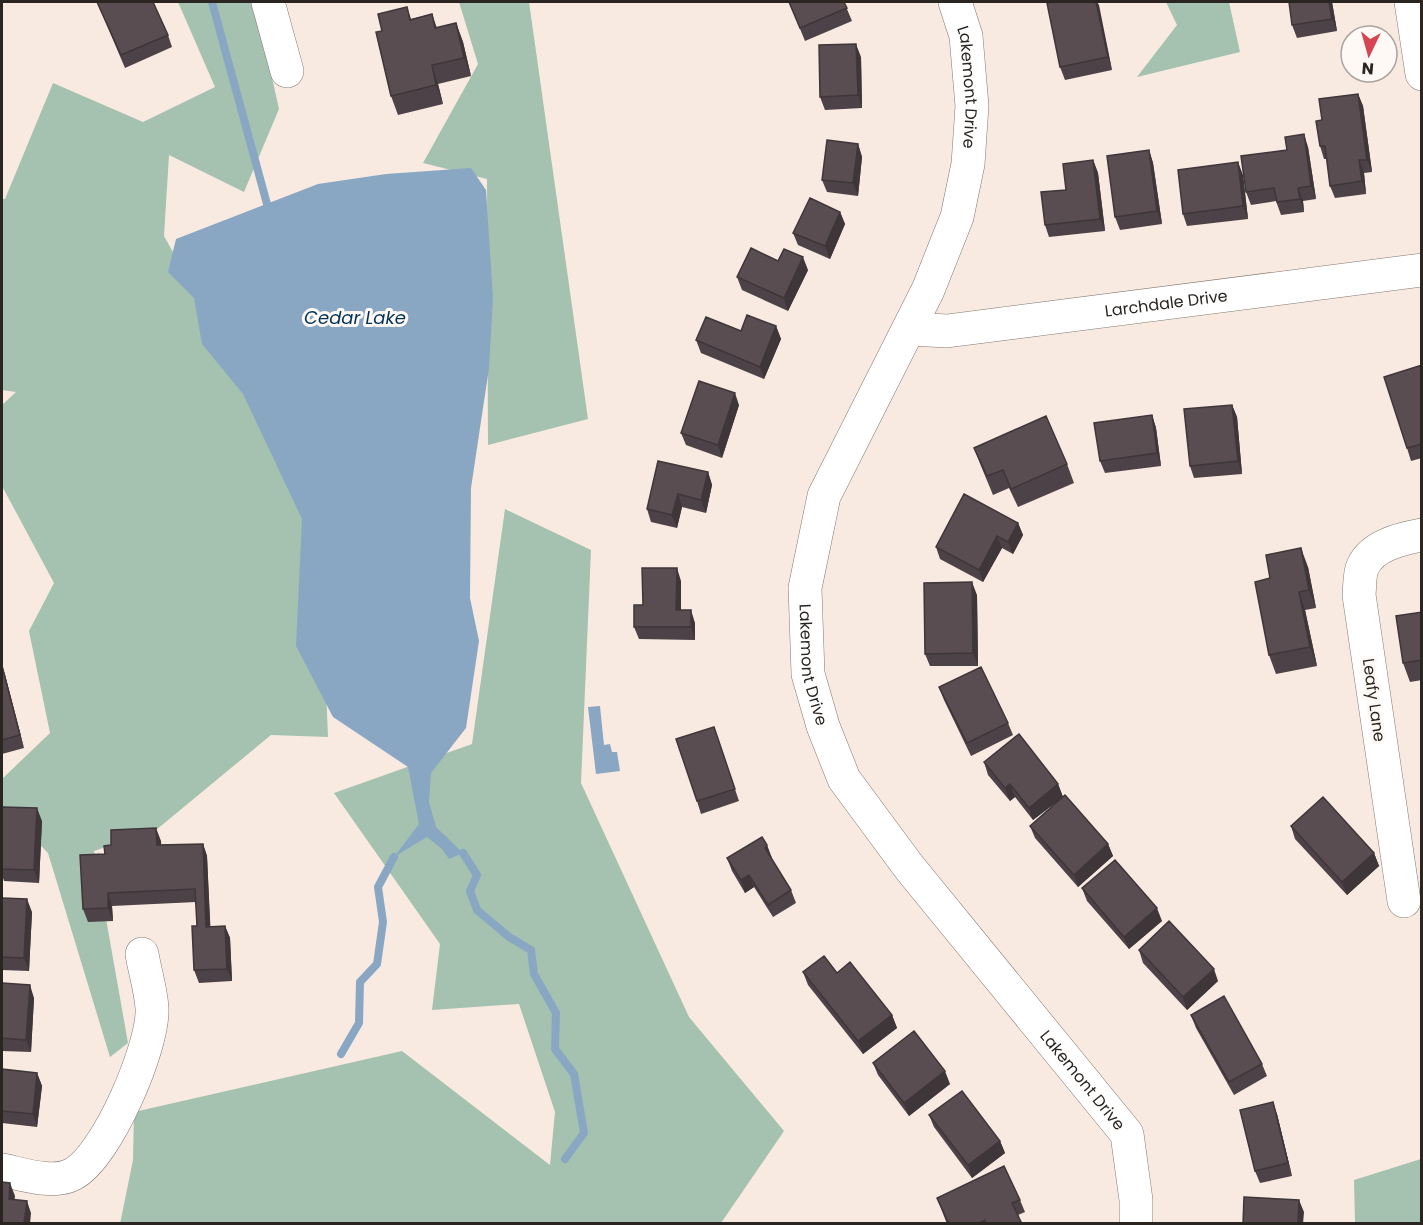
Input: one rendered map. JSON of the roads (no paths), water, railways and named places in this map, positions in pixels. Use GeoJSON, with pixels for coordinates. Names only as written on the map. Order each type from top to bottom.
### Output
{"type":"FeatureCollection","features":[{"type":"Feature","properties":{"kind":"street"},"geometry":{"type":"LineString","coordinates":[[268,2],[287,71]]}},
{"type":"Feature","properties":{"kind":"street","name":"Lakemont Drive"},"geometry":{"type":"LineString","coordinates":[[955,2],[966,36],[972,106],[968,164],[957,217],[910,330],[824,496],[812,544],[805,588],[808,674],[822,726],[844,779],[909,867],[1127,1134],[1136,1200],[1136,1224]]}},
{"type":"Feature","properties":{"kind":"street"},"geometry":{"type":"LineString","coordinates":[[1411,2],[1422,74]]}},
{"type":"Feature","properties":{"kind":"street","name":"Larchdale Drive"},"geometry":{"type":"LineString","coordinates":[[910,330],[947,331],[1422,270]]}},
{"type":"Feature","properties":{"kind":"street","name":"Leafy Lane"},"geometry":{"type":"LineString","coordinates":[[1404,901],[1359,595],[1363,566],[1378,549],[1400,540],[1422,535]]}},
{"type":"Feature","properties":{"kind":"street"},"geometry":{"type":"LineString","coordinates":[[2,1170],[54,1179],[73,1175],[92,1159],[114,1127],[146,1047],[150,1029],[152,1010],[142,954]]}},
{"type":"Feature","properties":{"kind":"water","name":"Cedar Lake"},"geometry":{"type":"Polygon","coordinates":[[[471,168],[486,190],[493,298],[489,368],[471,488],[470,598],[479,641],[466,728],[431,773],[429,802],[436,827],[463,853],[449,859],[442,849],[427,837],[394,857],[419,824],[408,767],[333,717],[296,646],[302,519],[243,394],[202,344],[194,298],[168,272],[176,239],[318,184],[386,174],[471,168]]]}},
{"type":"Feature","properties":{"kind":"water"},"geometry":{"type":"Polygon","coordinates":[[[600,706],[604,745],[610,744],[612,752],[617,752],[620,771],[596,774],[588,707],[600,706]]]}},
{"type":"Feature","properties":{"kind":"waterway"},"geometry":{"type":"LineString","coordinates":[[212,2],[267,204]]}},
{"type":"Feature","properties":{"kind":"waterway"},"geometry":{"type":"LineString","coordinates":[[463,853],[477,875],[470,891],[477,910],[509,937],[531,950],[534,974],[556,1013],[555,1049],[574,1074],[584,1133],[565,1159]]}},
{"type":"Feature","properties":{"kind":"waterway"},"geometry":{"type":"LineString","coordinates":[[341,1054],[359,1023],[360,982],[377,964],[383,922],[378,887],[394,857]]}}]}
